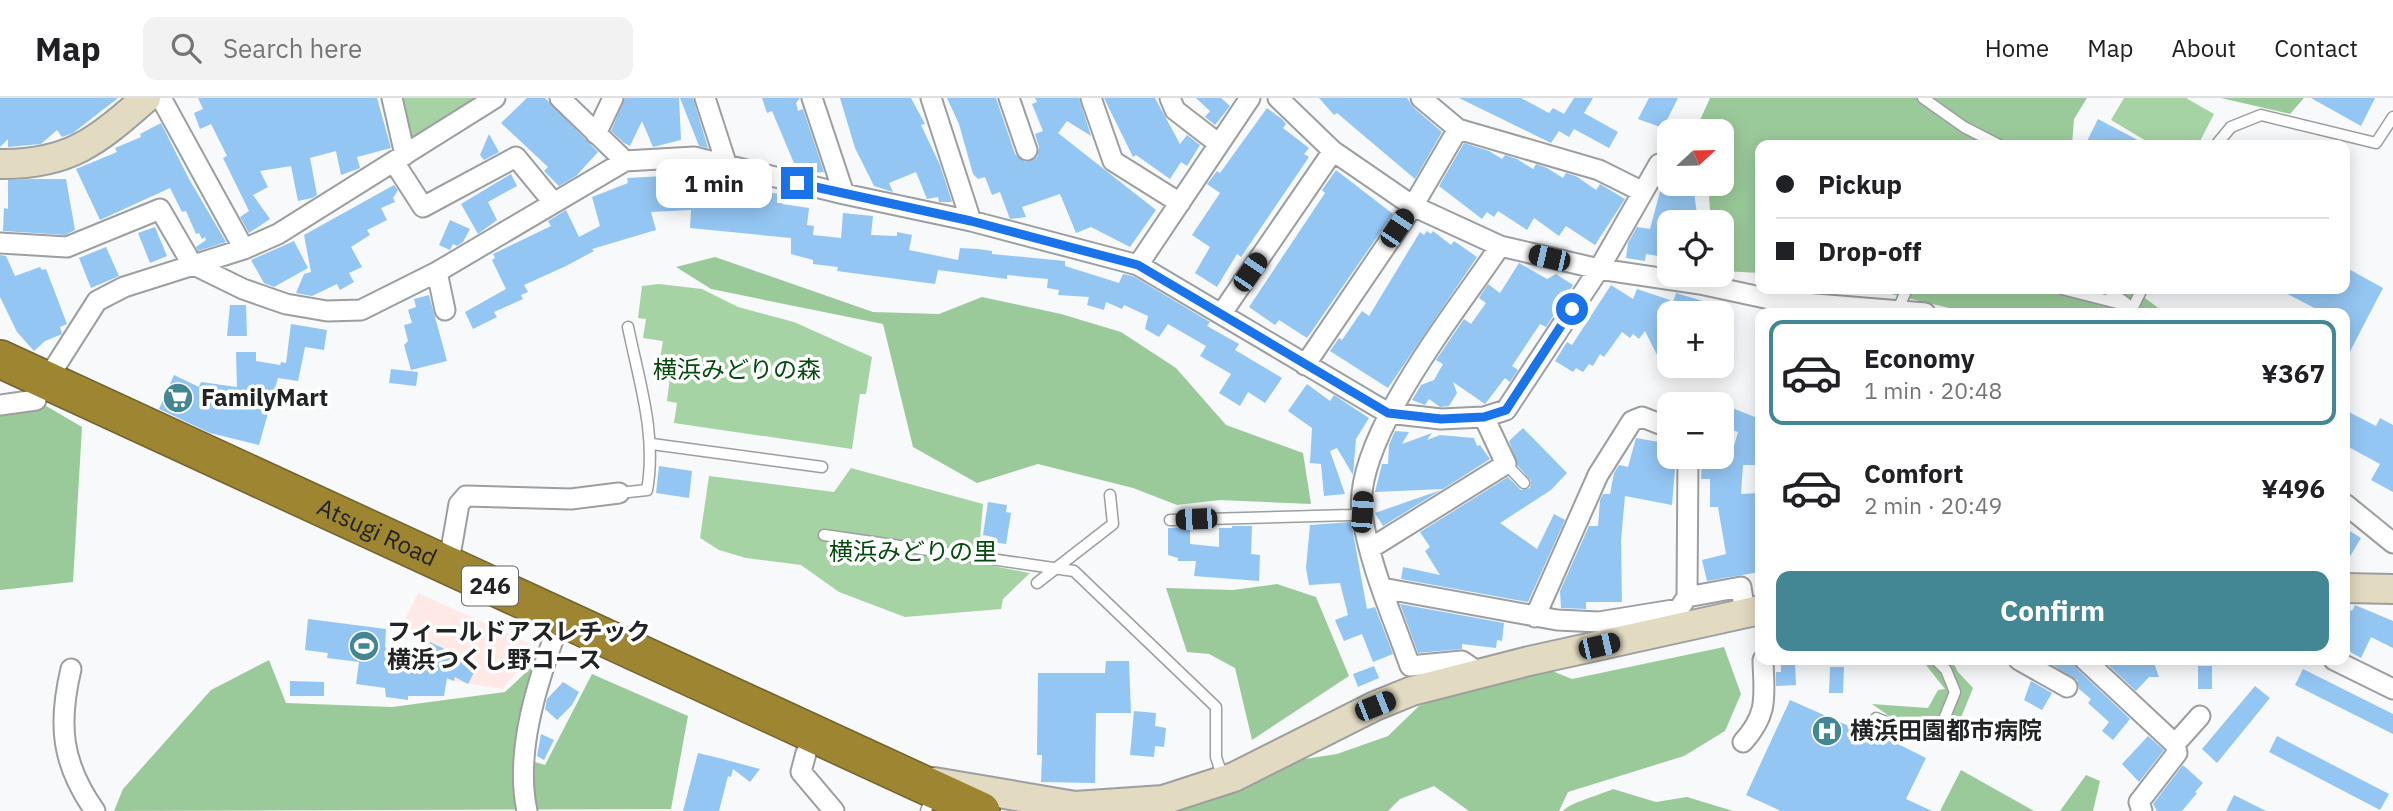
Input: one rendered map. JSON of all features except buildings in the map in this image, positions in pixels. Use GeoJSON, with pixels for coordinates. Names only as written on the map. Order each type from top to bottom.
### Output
{"type":"FeatureCollection","features":[{"type":"Feature","properties":{"kind":"highway","name":"Atsugi Road"},"geometry":{"type":"LineString","coordinates":[[0,359],[41,391],[554,637],[806,753],[925,802],[981,811]]}},
{"type":"Feature","properties":{"kind":"highway","name":"Atsugi Road"},"geometry":{"type":"LineString","coordinates":[[0,384],[41,391],[448,566],[925,802]]}},
{"type":"Feature","properties":{"kind":"street"},"geometry":{"type":"LineString","coordinates":[[0,164],[24,164],[75,151],[98,141],[146,98]]}},
{"type":"Feature","properties":{"kind":"street"},"geometry":{"type":"LineString","coordinates":[[161,98],[244,249]]}},
{"type":"Feature","properties":{"kind":"street"},"geometry":{"type":"LineString","coordinates":[[392,98],[400,159],[423,207],[516,157],[553,202]]}},
{"type":"Feature","properties":{"kind":"street"},"geometry":{"type":"LineString","coordinates":[[0,405],[41,391],[97,301],[124,287],[244,249],[278,234],[495,98]]}},
{"type":"Feature","properties":{"kind":"street"},"geometry":{"type":"LineString","coordinates":[[560,98],[625,161]]}},
{"type":"Feature","properties":{"kind":"street"},"geometry":{"type":"LineString","coordinates":[[596,134],[613,98]]}},
{"type":"Feature","properties":{"kind":"street"},"geometry":{"type":"LineString","coordinates":[[705,98],[727,166]]}},
{"type":"Feature","properties":{"kind":"street"},"geometry":{"type":"LineString","coordinates":[[812,98],[844,194]]}},
{"type":"Feature","properties":{"kind":"street"},"geometry":{"type":"LineString","coordinates":[[931,98],[971,221]]}},
{"type":"Feature","properties":{"kind":"street"},"geometry":{"type":"LineString","coordinates":[[1009,98],[1027,150]]}},
{"type":"Feature","properties":{"kind":"street"},"geometry":{"type":"LineString","coordinates":[[1091,98],[1113,161],[1180,203]]}},
{"type":"Feature","properties":{"kind":"street"},"geometry":{"type":"LineString","coordinates":[[1170,98],[1175,110],[1219,145]]}},
{"type":"Feature","properties":{"kind":"street"},"geometry":{"type":"LineString","coordinates":[[1138,265],[1250,98]]}},
{"type":"Feature","properties":{"kind":"street"},"geometry":{"type":"LineString","coordinates":[[1278,98],[1333,151],[1413,206],[1500,246],[1599,269],[1700,284],[1779,302],[1881,308]]}},
{"type":"Feature","properties":{"kind":"street"},"geometry":{"type":"LineString","coordinates":[[1421,98],[1458,129],[1599,170],[1641,191]]}},
{"type":"Feature","properties":{"kind":"street"},"geometry":{"type":"LineString","coordinates":[[1306,365],[1413,206],[1458,129]]}},
{"type":"Feature","properties":{"kind":"street"},"geometry":{"type":"LineString","coordinates":[[1222,313],[1333,151]]}},
{"type":"Feature","properties":{"kind":"street"},"geometry":{"type":"LineString","coordinates":[[0,243],[67,247],[160,209],[192,264],[243,289],[286,304],[327,311],[361,310],[437,272],[625,161],[694,157],[844,194],[971,221],[1138,265],[1388,413],[1441,419],[1484,417],[1506,410],[1599,269],[1641,191],[1657,168]]}},
{"type":"Feature","properties":{"kind":"street"},"geometry":{"type":"LineString","coordinates":[[1481,674],[1462,661],[1410,666],[1382,588],[1362,512],[1364,473],[1388,413],[1500,246]]}},
{"type":"Feature","properties":{"kind":"street"},"geometry":{"type":"LineString","coordinates":[[437,272],[445,310]]}},
{"type":"Feature","properties":{"kind":"street"},"geometry":{"type":"LineString","coordinates":[[1371,548],[1506,464],[1484,417]]}},
{"type":"Feature","properties":{"kind":"street"},"geometry":{"type":"LineString","coordinates":[[1535,617],[1598,475],[1632,421],[1642,417],[1657,423]]}},
{"type":"Feature","properties":{"kind":"street"},"geometry":{"type":"LineString","coordinates":[[1382,588],[1535,617],[1599,622],[1679,609],[1687,597],[1688,469]]}},
{"type":"Feature","properties":{"kind":"street"},"geometry":{"type":"LineString","coordinates":[[448,566],[459,504],[466,496],[571,499],[619,494]]}},
{"type":"Feature","properties":{"kind":"street"},"geometry":{"type":"LineString","coordinates":[[2350,508],[2393,543]]}},
{"type":"Feature","properties":{"kind":"street"},"geometry":{"type":"LineString","coordinates":[[925,802],[964,785],[1065,808],[1163,800],[1223,780],[1375,711],[1412,691],[1753,611],[1741,587],[1687,597]]}},
{"type":"Feature","properties":{"kind":"street"},"geometry":{"type":"LineString","coordinates":[[2350,588],[2393,589]]}},
{"type":"Feature","properties":{"kind":"street"},"geometry":{"type":"LineString","coordinates":[[527,811],[523,791],[525,755],[540,676],[554,637]]}},
{"type":"Feature","properties":{"kind":"street"},"geometry":{"type":"LineString","coordinates":[[1743,742],[1756,728],[1764,712],[1763,665]]}},
{"type":"Feature","properties":{"kind":"street"},"geometry":{"type":"LineString","coordinates":[[2028,665],[2067,687]]}},
{"type":"Feature","properties":{"kind":"street"},"geometry":{"type":"LineString","coordinates":[[2090,665],[2175,744],[2178,753],[2139,802],[2141,811]]}},
{"type":"Feature","properties":{"kind":"street"},"geometry":{"type":"LineString","coordinates":[[2344,665],[2393,689]]}},
{"type":"Feature","properties":{"kind":"street"},"geometry":{"type":"LineString","coordinates":[[71,669],[62,725],[69,764],[95,811]]}},
{"type":"Feature","properties":{"kind":"street"},"geometry":{"type":"LineString","coordinates":[[2175,744],[2200,716]]}},
{"type":"Feature","properties":{"kind":"street"},"geometry":{"type":"LineString","coordinates":[[806,753],[801,772],[834,811]]}},
{"type":"Feature","properties":{"kind":"lane"},"geometry":{"type":"LineString","coordinates":[[1923,98],[1964,127],[1989,140]]}},
{"type":"Feature","properties":{"kind":"lane"},"geometry":{"type":"LineString","coordinates":[[2220,140],[2231,127],[2261,115],[2376,143],[2393,117]]}},
{"type":"Feature","properties":{"kind":"lane"},"geometry":{"type":"LineString","coordinates":[[2082,294],[2133,307]]}},
{"type":"Feature","properties":{"kind":"lane"},"geometry":{"type":"LineString","coordinates":[[2114,294],[2133,307]]}},
{"type":"Feature","properties":{"kind":"lane"},"geometry":{"type":"LineString","coordinates":[[2133,307],[2140,294]]}},
{"type":"Feature","properties":{"kind":"lane"},"geometry":{"type":"LineString","coordinates":[[619,494],[647,490],[652,444],[628,327]]}},
{"type":"Feature","properties":{"kind":"lane"},"geometry":{"type":"LineString","coordinates":[[652,444],[822,467]]}},
{"type":"Feature","properties":{"kind":"lane"},"geometry":{"type":"LineString","coordinates":[[1506,464],[1524,483]]}},
{"type":"Feature","properties":{"kind":"lane"},"geometry":{"type":"LineString","coordinates":[[1037,583],[1113,524],[1110,495]]}},
{"type":"Feature","properties":{"kind":"lane"},"geometry":{"type":"LineString","coordinates":[[1170,520],[1351,515],[1362,512]]}},
{"type":"Feature","properties":{"kind":"lane"},"geometry":{"type":"LineString","coordinates":[[824,536],[1074,571],[1216,707],[1216,757],[1223,780]]}},
{"type":"Feature","properties":{"kind":"lane"},"geometry":{"type":"LineString","coordinates":[[1868,727],[1876,718],[1915,733],[1940,729],[1955,692],[1946,670],[1941,665]]}},
{"type":"Feature","properties":{"kind":"shaded area"},"geometry":{"type":"Polygon","coordinates":[[[418,593],[531,644],[527,659],[503,689],[422,676],[425,640],[403,623],[418,593]]]}},
{"type":"Feature","properties":{"kind":"green space"},"geometry":{"type":"Polygon","coordinates":[[[401,98],[479,98],[415,139],[410,137],[401,98]]]}},
{"type":"Feature","properties":{"kind":"green space"},"geometry":{"type":"Polygon","coordinates":[[[1710,98],[2087,98],[2074,119],[2072,140],[1755,140],[1755,273],[1734,272],[1734,210],[1710,210],[1709,196],[1734,196],[1734,119],[1700,119],[1710,98]]]}},
{"type":"Feature","properties":{"kind":"green space"},"geometry":{"type":"Polygon","coordinates":[[[2124,98],[2186,98],[2214,114],[2201,140],[2145,140],[2111,120],[2124,98]]]}},
{"type":"Feature","properties":{"kind":"green space"},"geometry":{"type":"Polygon","coordinates":[[[2221,98],[2304,98],[2290,114],[2221,98]]]}},
{"type":"Feature","properties":{"kind":"green space"},"geometry":{"type":"Polygon","coordinates":[[[715,257],[873,312],[939,314],[982,297],[1061,314],[1121,332],[1176,368],[1226,425],[1303,453],[1311,504],[1220,500],[1177,505],[1133,488],[1038,464],[977,483],[913,447],[883,324],[711,289],[676,267],[715,257]]]}},
{"type":"Feature","properties":{"kind":"green space","name":"横浜みどりの森"},"geometry":{"type":"Polygon","coordinates":[[[659,284],[702,289],[738,307],[794,322],[872,357],[866,394],[860,394],[852,449],[674,423],[677,403],[667,401],[671,368],[659,366],[663,341],[643,338],[646,319],[638,318],[642,286],[659,284]]]}},
{"type":"Feature","properties":{"kind":"green space"},"geometry":{"type":"Polygon","coordinates":[[[1891,294],[2140,294],[2158,308],[1949,308],[1891,294]]]}},
{"type":"Feature","properties":{"kind":"green space"},"geometry":{"type":"Polygon","coordinates":[[[36,400],[82,427],[73,582],[0,590],[0,405],[36,400]]]}},
{"type":"Feature","properties":{"kind":"green space","name":"横浜みどりの里"},"geometry":{"type":"Polygon","coordinates":[[[851,468],[983,504],[979,550],[983,551],[982,564],[1030,573],[1003,599],[1001,609],[905,617],[839,592],[801,565],[746,558],[719,550],[700,538],[709,476],[834,492],[851,468]]]}},
{"type":"Feature","properties":{"kind":"green space"},"geometry":{"type":"Polygon","coordinates":[[[1277,584],[1316,597],[1349,676],[1252,740],[1235,668],[1209,654],[1187,652],[1166,588],[1233,590],[1277,584]]]}},
{"type":"Feature","properties":{"kind":"green space"},"geometry":{"type":"Polygon","coordinates":[[[1724,647],[1741,694],[1725,731],[1684,756],[1568,792],[1559,811],[1469,811],[1434,786],[1400,799],[1388,811],[1155,811],[1284,762],[1337,754],[1388,736],[1419,706],[1540,666],[1572,679],[1724,647]]]}},
{"type":"Feature","properties":{"kind":"green space"},"geometry":{"type":"Polygon","coordinates":[[[269,660],[286,703],[392,707],[505,692],[537,662],[532,761],[545,765],[592,674],[688,716],[671,809],[114,811],[123,789],[211,690],[269,660]]]}},
{"type":"Feature","properties":{"kind":"green space"},"geometry":{"type":"Polygon","coordinates":[[[1926,665],[1954,665],[1973,688],[1960,720],[1942,740],[1892,718],[1872,704],[1928,708],[1938,690],[1945,689],[1926,665]]]}},
{"type":"Feature","properties":{"kind":"green space"},"geometry":{"type":"Polygon","coordinates":[[[1961,770],[2034,811],[1940,811],[1961,770]]]}},
{"type":"Feature","properties":{"kind":"green space"},"geometry":{"type":"Polygon","coordinates":[[[2086,775],[2100,781],[2093,811],[2060,811],[2086,775]]]}},
{"type":"Feature","properties":{"kind":"green space"},"geometry":{"type":"Polygon","coordinates":[[[1613,789],[1656,802],[1687,797],[1733,811],[1563,811],[1578,802],[1613,789]]]}},
{"type":"Feature","properties":{"kind":"place","name":"FamilyMart"},"geometry":{"type":"Point","coordinates":[178,398]}},
{"type":"Feature","properties":{"kind":"place","name":"フィールドアスレチック 横浜つくし野コース"},"geometry":{"type":"Point","coordinates":[364,646]}},
{"type":"Feature","properties":{"kind":"place","name":"横浜田園都市病院"},"geometry":{"type":"Point","coordinates":[1827,731]}},
{"type":"Feature","properties":{"kind":"route"},"geometry":{"type":"LineString","coordinates":[[797,183],[971,221],[1138,265],[1388,413],[1441,419],[1484,417],[1506,410],[1572,309]]}}]}
